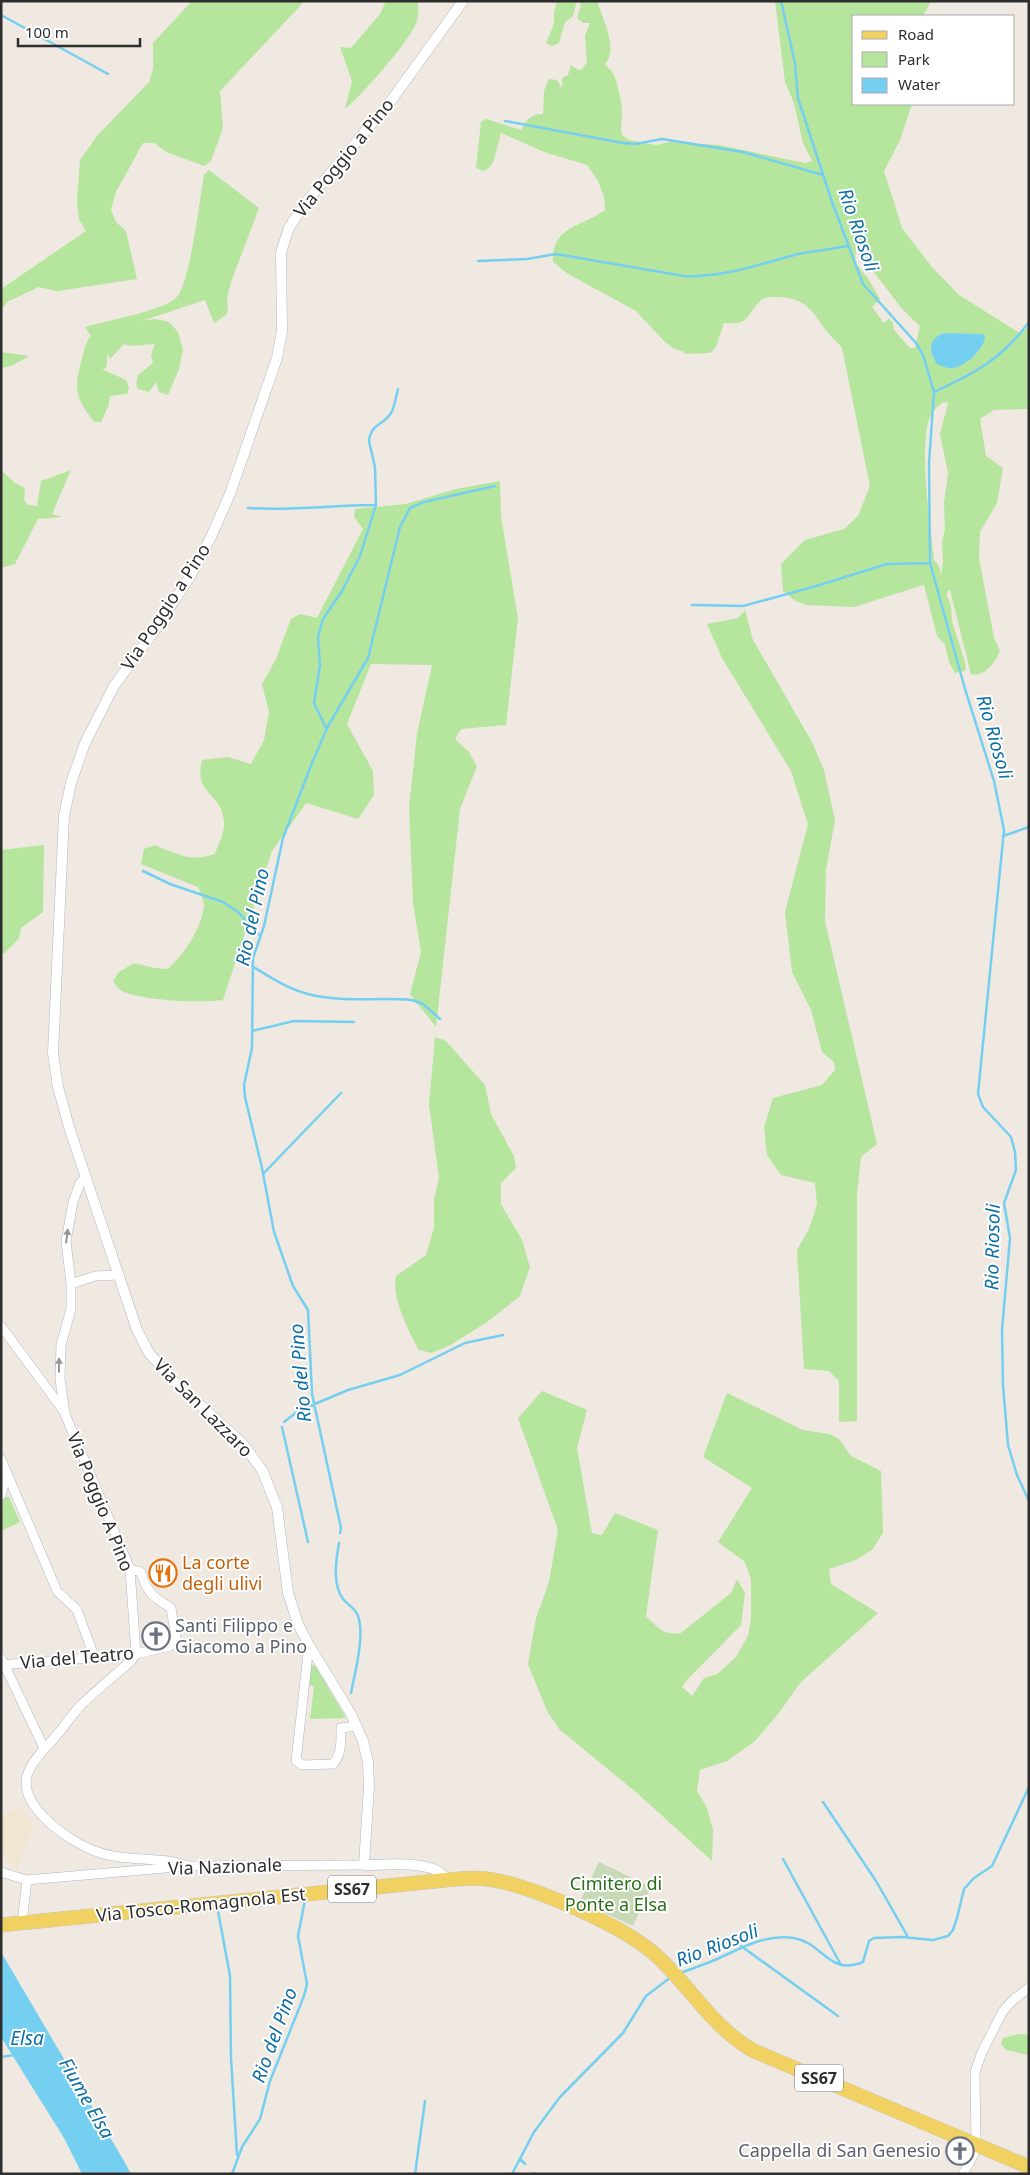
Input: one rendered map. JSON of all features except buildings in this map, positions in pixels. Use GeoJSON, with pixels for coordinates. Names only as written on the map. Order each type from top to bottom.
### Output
{"type":"FeatureCollection","features":[{"type":"Feature","properties":{"kind":"main road","name":"Via Tosco-Romagnola Est"},"geometry":{"type":"LineString","coordinates":[[12,1924],[446,1880],[487,1879],[514,1885],[548,1897],[629,1936],[653,1952],[670,1968],[727,2032],[754,2051],[1029,2167]]}},
{"type":"Feature","properties":{"kind":"street","name":"Via Poggio a Pino"},"geometry":{"type":"LineString","coordinates":[[85,1178],[58,1087],[53,1053],[64,816],[71,783],[85,743],[114,686],[190,575],[211,537],[230,494],[277,358],[282,332],[281,252],[289,228],[303,206],[393,98],[463,1]]}},
{"type":"Feature","properties":{"kind":"street","name":"Via San Lazzaro"},"geometry":{"type":"LineString","coordinates":[[85,1178],[137,1330],[149,1353],[174,1381],[242,1443],[262,1470],[277,1508],[288,1593],[298,1624],[357,1726],[363,1741],[368,1762],[369,1786],[364,1865]]}},
{"type":"Feature","properties":{"kind":"street","name":"Via Poggio A Pino"},"geometry":{"type":"LineString","coordinates":[[85,1178],[80,1183],[73,1202],[66,1241],[72,1284],[71,1309],[59,1360],[65,1414],[130,1570],[136,1654]]}},
{"type":"Feature","properties":{"kind":"street"},"geometry":{"type":"LineString","coordinates":[[72,1284],[95,1276],[118,1275]]}},
{"type":"Feature","properties":{"kind":"street"},"geometry":{"type":"LineString","coordinates":[[1,1326],[65,1414]]}},
{"type":"Feature","properties":{"kind":"street"},"geometry":{"type":"LineString","coordinates":[[1,1459],[57,1591],[77,1610],[94,1656]]}},
{"type":"Feature","properties":{"kind":"street"},"geometry":{"type":"LineString","coordinates":[[1,1495],[7,1473]]}},
{"type":"Feature","properties":{"kind":"street","name":"Via del Teatro"},"geometry":{"type":"LineString","coordinates":[[2,1662],[136,1654],[170,1646],[174,1643],[176,1637],[171,1608],[153,1597],[145,1586],[141,1572],[130,1570]]}},
{"type":"Feature","properties":{"kind":"street"},"geometry":{"type":"LineString","coordinates":[[309,1645],[296,1761],[303,1765],[333,1764],[338,1760],[341,1728],[357,1726]]}},
{"type":"Feature","properties":{"kind":"street"},"geometry":{"type":"LineString","coordinates":[[136,1654],[81,1705],[44,1748],[28,1774],[27,1789],[35,1807],[44,1818],[58,1830],[94,1851],[118,1858],[172,1860],[188,1866]]}},
{"type":"Feature","properties":{"kind":"street"},"geometry":{"type":"LineString","coordinates":[[2,1662],[44,1748]]}},
{"type":"Feature","properties":{"kind":"street","name":"Via Nazionale"},"geometry":{"type":"LineString","coordinates":[[1,1872],[27,1880],[188,1866],[418,1865],[442,1872],[446,1880]]}},
{"type":"Feature","properties":{"kind":"street"},"geometry":{"type":"LineString","coordinates":[[12,1924],[27,1880]]}},
{"type":"Feature","properties":{"kind":"street"},"geometry":{"type":"LineString","coordinates":[[962,2174],[974,2154],[976,2144],[974,2135],[977,2105],[976,2072],[982,2052],[1003,2011],[1014,1999],[1029,1988]]}},
{"type":"Feature","properties":{"kind":"shaded area"},"geometry":{"type":"Polygon","coordinates":[[[20,1807],[30,1819],[33,1829],[16,1870],[1,1854],[1,1815],[20,1807]]]}},
{"type":"Feature","properties":{"kind":"green space"},"geometry":{"type":"Polygon","coordinates":[[[192,1],[302,1],[302,4],[220,91],[223,128],[211,161],[204,166],[166,152],[154,143],[143,143],[116,192],[111,210],[116,222],[126,231],[137,279],[57,291],[39,287],[7,302],[1,311],[1,289],[86,231],[79,219],[77,201],[80,160],[97,136],[149,82],[153,69],[153,43],[192,1]]]}},
{"type":"Feature","properties":{"kind":"green space"},"geometry":{"type":"Polygon","coordinates":[[[386,1],[418,1],[417,21],[396,54],[345,109],[352,81],[340,47],[351,48],[380,14],[386,1]]]}},
{"type":"Feature","properties":{"kind":"green space"},"geometry":{"type":"Polygon","coordinates":[[[557,1],[577,1],[573,16],[565,22],[559,43],[552,46],[546,43],[554,24],[554,12],[557,1]]]}},
{"type":"Feature","properties":{"kind":"green space"},"geometry":{"type":"Polygon","coordinates":[[[579,1],[597,1],[610,42],[609,58],[605,64],[613,73],[616,81],[622,108],[622,135],[629,140],[656,145],[668,142],[719,145],[805,163],[812,161],[803,143],[794,103],[785,82],[775,1],[931,1],[924,15],[852,15],[852,105],[912,105],[900,140],[884,171],[902,228],[932,267],[959,295],[1021,334],[1029,326],[1029,409],[994,410],[980,419],[986,456],[1003,468],[997,503],[980,532],[979,558],[994,638],[1000,650],[996,659],[985,671],[976,675],[971,674],[950,590],[948,590],[947,596],[951,605],[952,621],[966,665],[965,671],[955,673],[949,662],[945,645],[937,636],[924,585],[854,607],[806,605],[794,600],[783,591],[781,564],[805,540],[844,529],[858,516],[870,486],[842,348],[809,308],[789,298],[764,298],[743,321],[739,323],[724,323],[716,347],[710,353],[685,354],[683,351],[674,349],[665,342],[636,311],[568,274],[553,262],[557,241],[563,234],[605,210],[604,197],[598,181],[587,165],[544,152],[501,133],[494,160],[490,167],[484,171],[476,168],[481,122],[486,119],[521,130],[530,118],[543,114],[544,91],[549,79],[557,80],[562,88],[562,78],[568,75],[571,65],[578,70],[582,69],[587,62],[585,36],[590,23],[583,23],[577,18],[581,5],[579,1]],[[856,249],[855,263],[867,277],[880,299],[872,307],[884,323],[889,318],[893,323],[894,330],[910,348],[915,348],[920,326],[903,310],[856,249]],[[944,333],[930,346],[934,360],[961,365],[977,353],[983,334],[944,333]],[[944,402],[938,406],[929,419],[925,442],[927,493],[934,560],[939,566],[941,575],[943,562],[942,542],[945,529],[944,503],[948,473],[940,434],[948,403],[944,402]]]}},
{"type":"Feature","properties":{"kind":"green space"},"geometry":{"type":"Polygon","coordinates":[[[209,170],[259,208],[231,282],[227,298],[228,310],[226,315],[214,323],[205,300],[142,321],[156,319],[169,322],[178,332],[183,349],[179,369],[168,395],[159,392],[156,382],[149,392],[138,389],[136,384],[138,375],[153,363],[151,355],[155,344],[130,346],[124,344],[110,359],[108,353],[106,368],[102,369],[126,380],[129,388],[127,394],[110,396],[108,407],[101,422],[94,422],[79,398],[77,385],[86,343],[91,336],[85,327],[159,307],[176,298],[186,276],[194,240],[204,175],[209,170]]]}},
{"type":"Feature","properties":{"kind":"green space"},"geometry":{"type":"Polygon","coordinates":[[[1,352],[29,356],[11,366],[1,368],[1,352]]]}},
{"type":"Feature","properties":{"kind":"green space"},"geometry":{"type":"Polygon","coordinates":[[[1,470],[15,483],[25,488],[24,500],[28,505],[37,506],[41,481],[71,470],[52,514],[62,517],[38,519],[15,564],[1,568],[1,470]]]}},
{"type":"Feature","properties":{"kind":"green space"},"geometry":{"type":"Polygon","coordinates":[[[500,481],[501,516],[518,618],[506,725],[461,729],[455,739],[469,752],[477,766],[460,809],[436,1027],[410,994],[421,952],[413,903],[409,807],[417,734],[432,665],[371,664],[347,724],[373,771],[374,795],[358,819],[306,803],[272,851],[223,1000],[187,1001],[159,999],[134,995],[121,990],[113,981],[119,972],[134,963],[168,969],[180,956],[196,932],[204,906],[198,887],[141,864],[144,849],[155,845],[191,857],[215,854],[224,823],[219,805],[205,788],[202,781],[200,772],[202,760],[228,757],[251,764],[264,740],[269,712],[262,684],[276,659],[291,619],[300,614],[317,618],[363,529],[354,517],[355,509],[406,504],[456,489],[500,481]]]}},
{"type":"Feature","properties":{"kind":"green space"},"geometry":{"type":"Polygon","coordinates":[[[745,610],[753,640],[812,742],[824,770],[835,820],[826,870],[825,921],[877,1144],[861,1157],[857,1193],[857,1421],[839,1422],[839,1381],[829,1371],[804,1369],[797,1250],[809,1229],[817,1204],[815,1183],[781,1175],[767,1155],[764,1127],[773,1098],[822,1085],[835,1070],[834,1062],[822,1052],[811,1010],[792,972],[785,912],[808,824],[791,771],[722,658],[707,624],[738,618],[745,610]]]}},
{"type":"Feature","properties":{"kind":"green space"},"geometry":{"type":"Polygon","coordinates":[[[44,845],[43,912],[21,928],[19,938],[5,953],[1,954],[1,850],[44,845]]]}},
{"type":"Feature","properties":{"kind":"green space"},"geometry":{"type":"Polygon","coordinates":[[[435,1037],[446,1041],[485,1085],[491,1114],[514,1156],[516,1168],[501,1183],[501,1204],[522,1240],[530,1267],[520,1296],[487,1322],[452,1344],[432,1353],[419,1350],[415,1343],[398,1304],[395,1284],[396,1276],[426,1255],[434,1228],[434,1199],[439,1178],[429,1105],[435,1037]]]}},
{"type":"Feature","properties":{"kind":"green space"},"geometry":{"type":"Polygon","coordinates":[[[542,1391],[587,1410],[577,1448],[592,1533],[602,1535],[615,1513],[658,1530],[646,1616],[650,1620],[666,1632],[681,1633],[731,1593],[737,1579],[745,1593],[741,1625],[682,1687],[692,1696],[704,1678],[717,1674],[736,1657],[748,1636],[751,1619],[751,1579],[745,1562],[718,1542],[752,1488],[703,1457],[727,1393],[803,1430],[829,1434],[839,1439],[851,1456],[881,1471],[883,1533],[872,1550],[856,1560],[829,1569],[831,1584],[878,1613],[800,1683],[779,1713],[755,1741],[727,1761],[700,1770],[697,1791],[707,1808],[713,1830],[712,1861],[637,1793],[559,1729],[547,1711],[528,1664],[536,1618],[549,1582],[558,1530],[518,1418],[542,1391]]]}},
{"type":"Feature","properties":{"kind":"green space"},"geometry":{"type":"Polygon","coordinates":[[[9,1497],[20,1522],[1,1531],[3,1499],[9,1497]]]}},
{"type":"Feature","properties":{"kind":"green space"},"geometry":{"type":"Polygon","coordinates":[[[311,1664],[316,1667],[346,1718],[310,1719],[314,1686],[307,1685],[309,1665],[311,1664]]]}},
{"type":"Feature","properties":{"kind":"green space","name":"Cimitero di Ponte a Elsa"},"geometry":{"type":"Polygon","coordinates":[[[599,1862],[651,1887],[633,1926],[580,1901],[599,1862]]]}},
{"type":"Feature","properties":{"kind":"green space"},"geometry":{"type":"Polygon","coordinates":[[[1018,2034],[1029,2035],[1029,2055],[1006,2050],[1001,2044],[1003,2038],[1018,2034]]]}},
{"type":"Feature","properties":{"kind":"water"},"geometry":{"type":"Polygon","coordinates":[[[944,333],[983,334],[985,338],[981,348],[968,361],[958,367],[949,368],[937,364],[931,350],[932,342],[944,333]]]}},
{"type":"Feature","properties":{"kind":"water","name":"Elsa"},"geometry":{"type":"Polygon","coordinates":[[[1,1952],[131,2174],[82,2174],[64,2138],[1,2037],[1,1952]]]}},
{"type":"Feature","properties":{"kind":"waterway","name":"Rio Riosoli"},"geometry":{"type":"LineString","coordinates":[[781,1],[795,63],[798,98],[832,202],[863,284],[916,343],[923,355],[934,392],[929,463],[930,563],[965,689],[994,781],[1004,830],[978,1094],[983,1107],[1011,1137],[1015,1152],[1016,1170],[1004,1203],[1010,1238],[1002,1330],[1003,1385],[1008,1445],[1017,1475],[1029,1501]]}},
{"type":"Feature","properties":{"kind":"waterway"},"geometry":{"type":"LineString","coordinates":[[1,15],[108,74]]}},
{"type":"Feature","properties":{"kind":"waterway"},"geometry":{"type":"LineString","coordinates":[[505,121],[623,143],[635,144],[662,139],[743,152],[823,175]]}},
{"type":"Feature","properties":{"kind":"waterway"},"geometry":{"type":"LineString","coordinates":[[478,261],[527,259],[556,254],[684,276],[699,276],[727,273],[798,254],[848,246]]}},
{"type":"Feature","properties":{"kind":"waterway"},"geometry":{"type":"LineString","coordinates":[[934,392],[987,364],[1009,346],[1029,322]]}},
{"type":"Feature","properties":{"kind":"waterway","name":"Rio del Pino"},"geometry":{"type":"LineString","coordinates":[[326,728],[314,703],[320,665],[318,637],[323,619],[342,591],[360,556],[376,505],[375,467],[369,441],[370,435],[391,413],[398,389]]}},
{"type":"Feature","properties":{"kind":"waterway","name":"Rio del Pino"},"geometry":{"type":"LineString","coordinates":[[340,1533],[341,1528],[312,1394],[308,1310],[293,1286],[274,1232],[262,1168],[245,1097],[244,1085],[252,1048],[253,958],[264,926],[283,838],[328,726],[368,658],[400,527],[410,508],[424,502],[495,486]]}},
{"type":"Feature","properties":{"kind":"waterway"},"geometry":{"type":"LineString","coordinates":[[248,508],[280,509],[376,505]]}},
{"type":"Feature","properties":{"kind":"waterway"},"geometry":{"type":"LineString","coordinates":[[692,605],[743,606],[887,564],[930,563]]}},
{"type":"Feature","properties":{"kind":"waterway"},"geometry":{"type":"LineString","coordinates":[[1003,836],[1029,827]]}},
{"type":"Feature","properties":{"kind":"waterway"},"geometry":{"type":"LineString","coordinates":[[143,871],[170,884],[223,902],[238,912],[260,936]]}},
{"type":"Feature","properties":{"kind":"waterway"},"geometry":{"type":"LineString","coordinates":[[252,966],[286,986],[308,994],[346,999],[412,1000],[423,1004],[440,1019]]}},
{"type":"Feature","properties":{"kind":"waterway"},"geometry":{"type":"LineString","coordinates":[[252,1031],[294,1021],[354,1022]]}},
{"type":"Feature","properties":{"kind":"waterway"},"geometry":{"type":"LineString","coordinates":[[263,1174],[341,1093]]}},
{"type":"Feature","properties":{"kind":"waterway"},"geometry":{"type":"LineString","coordinates":[[284,1422],[298,1411],[348,1390],[400,1375],[465,1343],[503,1335]]}},
{"type":"Feature","properties":{"kind":"waterway"},"geometry":{"type":"LineString","coordinates":[[282,1427],[308,1542]]}},
{"type":"Feature","properties":{"kind":"waterway","name":"Rio del Pino"},"geometry":{"type":"LineString","coordinates":[[339,1543],[336,1572],[337,1586],[343,1599],[354,1609],[360,1624],[359,1654],[351,1693]]}},
{"type":"Feature","properties":{"kind":"waterway","name":"Rio Riosoli"},"geometry":{"type":"LineString","coordinates":[[681,1973],[750,1944],[772,1938],[794,1938],[804,1941],[834,1962],[842,1965],[851,1965],[863,1962],[869,1941],[874,1938],[902,1937],[933,1940],[948,1936],[953,1930],[964,1889],[974,1878],[992,1866],[1029,1787]]}},
{"type":"Feature","properties":{"kind":"waterway"},"geometry":{"type":"LineString","coordinates":[[823,1802],[876,1881],[908,1937]]}},
{"type":"Feature","properties":{"kind":"waterway"},"geometry":{"type":"LineString","coordinates":[[783,1859],[841,1965]]}},
{"type":"Feature","properties":{"kind":"waterway","name":"Rio del Pino"},"geometry":{"type":"LineString","coordinates":[[232,2174],[242,2147],[260,2119],[270,2081],[304,1996],[307,1984],[298,1936],[305,1900]]}},
{"type":"Feature","properties":{"kind":"waterway"},"geometry":{"type":"LineString","coordinates":[[218,1911],[230,1976],[231,2058],[237,2155]]}},
{"type":"Feature","properties":{"kind":"waterway"},"geometry":{"type":"LineString","coordinates":[[741,1946],[838,2016]]}},
{"type":"Feature","properties":{"kind":"waterway","name":"Rio Riosoli"},"geometry":{"type":"LineString","coordinates":[[512,2174],[534,2132],[560,2097],[623,2033],[646,1996],[671,1977]]}},
{"type":"Feature","properties":{"kind":"waterway"},"geometry":{"type":"LineString","coordinates":[[1,2057],[14,2055]]}},
{"type":"Feature","properties":{"kind":"waterway"},"geometry":{"type":"LineString","coordinates":[[415,2174],[425,2101]]}},
{"type":"Feature","properties":{"kind":"waterway","name":"Rio Riosoli"},"geometry":{"type":"LineString","coordinates":[[520,2159],[525,2164]]}},
{"type":"Feature","properties":{"kind":"place","name":"La corte degli ulivi"},"geometry":{"type":"Point","coordinates":[163,1573]}},
{"type":"Feature","properties":{"kind":"place","name":"Santi Filippo e Giacomo a Pino"},"geometry":{"type":"Point","coordinates":[156,1636]}},
{"type":"Feature","properties":{"kind":"place","name":"Cappella di San Genesio"},"geometry":{"type":"Point","coordinates":[960,2151]}},
{"type":"Feature","properties":{"kind":"water label","name":"Fiume Elsa"},"geometry":{"type":"Point","coordinates":[87,2098]}}]}
